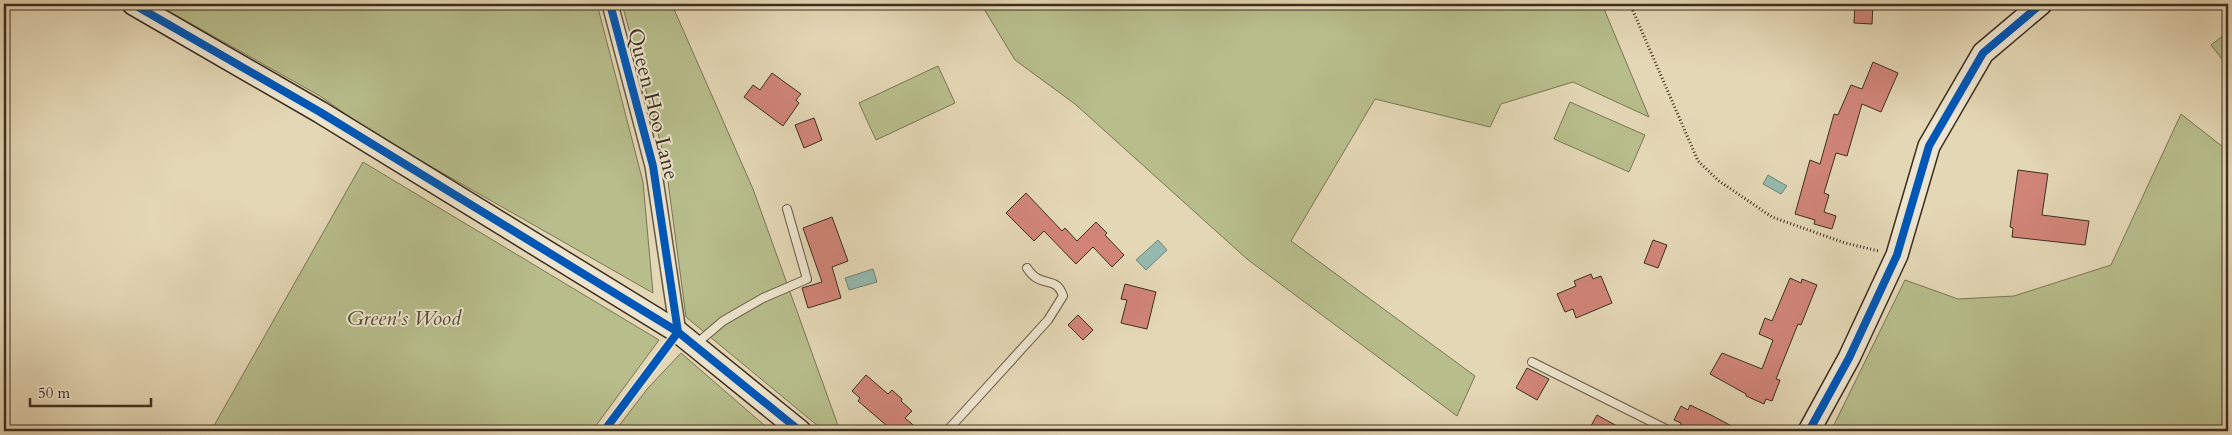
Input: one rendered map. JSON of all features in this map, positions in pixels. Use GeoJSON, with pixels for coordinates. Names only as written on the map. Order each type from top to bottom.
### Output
{"type":"FeatureCollection","features":[{"type":"Feature","properties":{"kind":"street"},"geometry":{"type":"LineString","coordinates":[[133,4],[320,112],[686,339],[800,431]]}},
{"type":"Feature","properties":{"kind":"street","name":"Queen Hoo Lane"},"geometry":{"type":"LineString","coordinates":[[610,4],[653,166],[686,339]]}},
{"type":"Feature","properties":{"kind":"street"},"geometry":{"type":"LineString","coordinates":[[1809,431],[1849,358],[1897,255],[1929,146],[1983,53],[2041,4]]}},
{"type":"Feature","properties":{"kind":"lane"},"geometry":{"type":"LineString","coordinates":[[686,339],[723,321],[763,298],[808,279],[787,209]]}},
{"type":"Feature","properties":{"kind":"lane"},"geometry":{"type":"LineString","coordinates":[[947,431],[1048,320],[1063,296],[1060,288],[1055,284],[1040,282],[1027,268]]}},
{"type":"Feature","properties":{"kind":"lane"},"geometry":{"type":"LineString","coordinates":[[1532,362],[1670,431]]}},
{"type":"Feature","properties":{"kind":"path"},"geometry":{"type":"LineString","coordinates":[[1630,4],[1694,154],[1705,168],[1719,181],[1772,217],[1845,243],[1897,255]]}},
{"type":"Feature","properties":{"kind":"green space"},"geometry":{"type":"Polygon","coordinates":[[[156,4],[597,4],[643,182],[653,293],[374,134],[320,96],[156,4]]]}},
{"type":"Feature","properties":{"kind":"green space"},"geometry":{"type":"Polygon","coordinates":[[[622,4],[671,4],[673,7],[753,189],[840,431],[824,431],[686,317],[665,159],[622,4]]]}},
{"type":"Feature","properties":{"kind":"green space"},"geometry":{"type":"Polygon","coordinates":[[[981,4],[1602,4],[1649,117],[1573,82],[1501,104],[1490,127],[1375,99],[1291,241],[1475,376],[1457,416],[1247,259],[1075,104],[1015,60],[981,4]]]}},
{"type":"Feature","properties":{"kind":"green space"},"geometry":{"type":"Polygon","coordinates":[[[2228,32],[2228,67],[2211,45],[2228,32]]]}},
{"type":"Feature","properties":{"kind":"green space"},"geometry":{"type":"Polygon","coordinates":[[[938,66],[955,103],[876,140],[859,103],[938,66]]]}},
{"type":"Feature","properties":{"kind":"green space"},"geometry":{"type":"Polygon","coordinates":[[[1570,102],[1645,135],[1629,172],[1554,139],[1570,102]]]}},
{"type":"Feature","properties":{"kind":"green space"},"geometry":{"type":"Polygon","coordinates":[[[2181,114],[2228,151],[2228,431],[1831,431],[1905,280],[1958,299],[2014,296],[2111,265],[2181,114]]]}},
{"type":"Feature","properties":{"kind":"green space","name":"Green's Wood"},"geometry":{"type":"Polygon","coordinates":[[[363,162],[659,340],[592,431],[211,431],[363,162]]]}},
{"type":"Feature","properties":{"kind":"green space"},"geometry":{"type":"Polygon","coordinates":[[[681,353],[771,431],[615,431],[648,388],[681,353]]]}},
{"type":"Feature","properties":{"kind":"water"},"geometry":{"type":"Polygon","coordinates":[[[1768,175],[1787,186],[1781,194],[1763,184],[1768,175]]]}},
{"type":"Feature","properties":{"kind":"water"},"geometry":{"type":"Polygon","coordinates":[[[1158,240],[1167,250],[1146,270],[1136,260],[1158,240]]]}},
{"type":"Feature","properties":{"kind":"water"},"geometry":{"type":"Polygon","coordinates":[[[873,269],[877,282],[849,290],[845,278],[873,269]]]}},
{"type":"Feature","properties":{"kind":"building"},"geometry":{"type":"Polygon","coordinates":[[[1855,4],[1873,4],[1872,24],[1854,23],[1855,4]]]}},
{"type":"Feature","properties":{"kind":"building"},"geometry":{"type":"Polygon","coordinates":[[[1873,62],[1898,73],[1881,112],[1862,104],[1847,156],[1836,153],[1824,193],[1829,195],[1824,212],[1836,216],[1832,229],[1814,224],[1815,220],[1795,214],[1810,160],[1820,164],[1834,114],[1838,115],[1851,85],[1862,89],[1873,62]]]}},
{"type":"Feature","properties":{"kind":"building"},"geometry":{"type":"Polygon","coordinates":[[[772,73],[801,94],[796,100],[799,103],[783,126],[744,97],[753,85],[760,90],[772,73]]]}},
{"type":"Feature","properties":{"kind":"building"},"geometry":{"type":"Polygon","coordinates":[[[814,118],[822,140],[804,148],[795,125],[814,118]]]}},
{"type":"Feature","properties":{"kind":"building"},"geometry":{"type":"Polygon","coordinates":[[[2018,170],[2048,174],[2042,215],[2089,221],[2085,245],[2012,237],[2013,228],[2010,227],[2018,170]]]}},
{"type":"Feature","properties":{"kind":"building"},"geometry":{"type":"Polygon","coordinates":[[[1026,193],[1062,231],[1065,228],[1077,241],[1096,222],[1107,233],[1105,235],[1124,255],[1112,267],[1093,247],[1076,264],[1044,231],[1034,241],[1006,213],[1026,193]]]}},
{"type":"Feature","properties":{"kind":"building"},"geometry":{"type":"Polygon","coordinates":[[[832,217],[848,261],[832,267],[841,298],[808,308],[802,288],[822,282],[803,228],[832,217]]]}},
{"type":"Feature","properties":{"kind":"building"},"geometry":{"type":"Polygon","coordinates":[[[1653,240],[1667,245],[1658,268],[1644,263],[1653,240]]]}},
{"type":"Feature","properties":{"kind":"building"},"geometry":{"type":"Polygon","coordinates":[[[1591,274],[1593,279],[1601,276],[1612,303],[1576,318],[1573,309],[1565,312],[1557,294],[1576,286],[1574,281],[1591,274]]]}},
{"type":"Feature","properties":{"kind":"building"},"geometry":{"type":"Polygon","coordinates":[[[1790,278],[1801,283],[1802,279],[1817,285],[1801,325],[1798,324],[1776,379],[1780,380],[1772,401],[1766,399],[1764,404],[1746,396],[1746,394],[1710,374],[1722,353],[1762,369],[1773,340],[1759,334],[1765,318],[1772,321],[1790,278]]]}},
{"type":"Feature","properties":{"kind":"building"},"geometry":{"type":"Polygon","coordinates":[[[1125,284],[1156,292],[1147,329],[1121,323],[1127,300],[1121,299],[1125,284]]]}},
{"type":"Feature","properties":{"kind":"building"},"geometry":{"type":"Polygon","coordinates":[[[1078,315],[1093,330],[1083,340],[1068,325],[1078,315]]]}},
{"type":"Feature","properties":{"kind":"building"},"geometry":{"type":"Polygon","coordinates":[[[1527,368],[1549,379],[1537,400],[1516,388],[1527,368]]]}},
{"type":"Feature","properties":{"kind":"building"},"geometry":{"type":"Polygon","coordinates":[[[866,375],[888,394],[892,390],[902,399],[901,401],[912,411],[905,418],[920,431],[893,431],[858,401],[860,398],[852,391],[866,375]]]}},
{"type":"Feature","properties":{"kind":"building"},"geometry":{"type":"Polygon","coordinates":[[[1690,405],[1741,431],[1677,431],[1681,423],[1674,420],[1681,406],[1688,410],[1690,405]]]}},
{"type":"Feature","properties":{"kind":"building"},"geometry":{"type":"Polygon","coordinates":[[[1597,415],[1626,431],[1588,431],[1597,415]]]}},
{"type":"Feature","properties":{"kind":"cycle path"},"geometry":{"type":"LineString","coordinates":[[133,4],[320,112],[678,332],[800,431]]}},
{"type":"Feature","properties":{"kind":"cycle path"},"geometry":{"type":"LineString","coordinates":[[610,4],[653,166],[678,332]]}},
{"type":"Feature","properties":{"kind":"cycle path"},"geometry":{"type":"LineString","coordinates":[[1809,431],[1849,358],[1897,255],[1929,146],[1983,53],[2041,4]]}},
{"type":"Feature","properties":{"kind":"cycle path"},"geometry":{"type":"LineString","coordinates":[[604,431],[678,332]]}}]}
